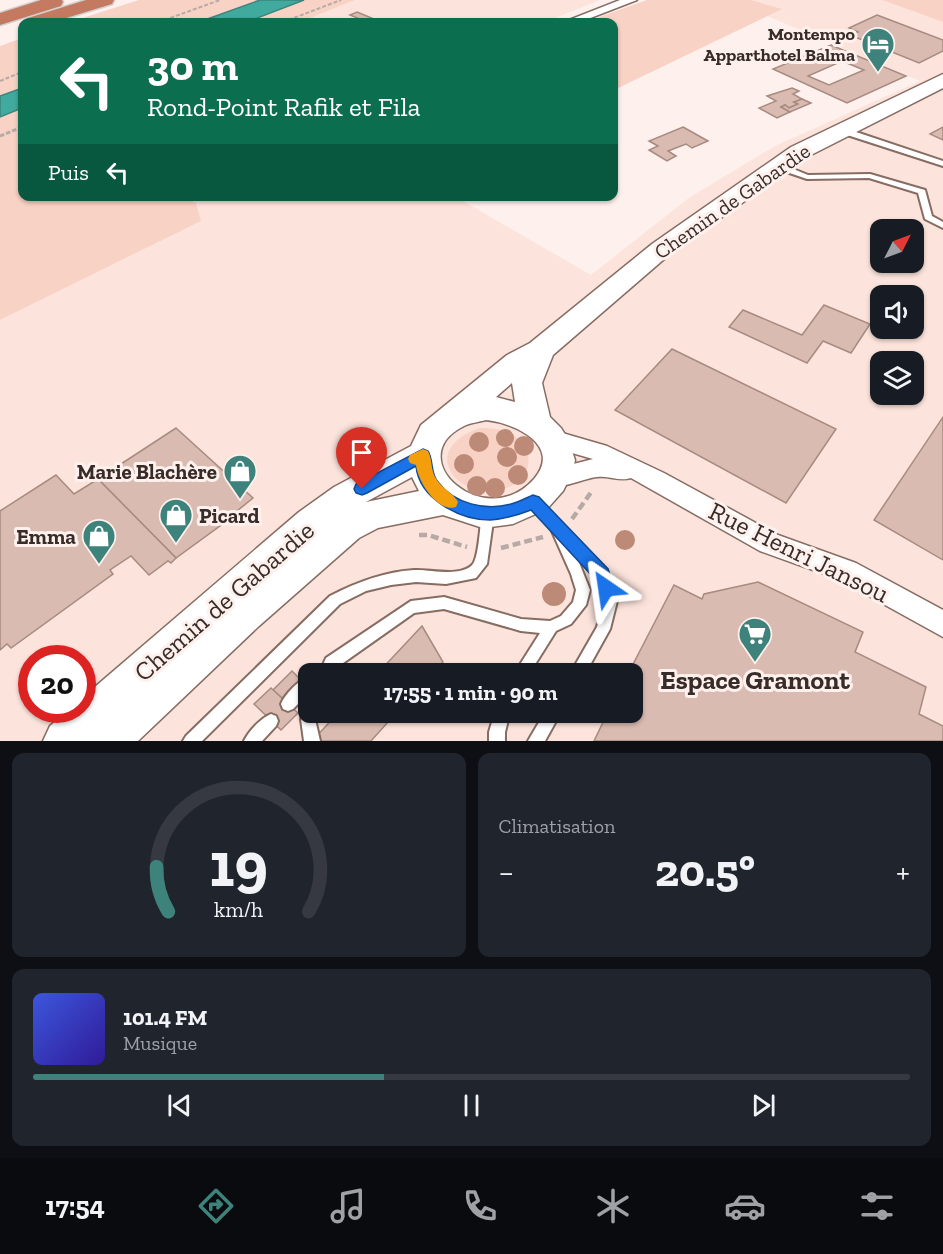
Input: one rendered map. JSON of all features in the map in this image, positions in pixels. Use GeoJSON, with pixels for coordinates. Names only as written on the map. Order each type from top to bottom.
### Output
{"type":"FeatureCollection","features":[{"type":"Feature","properties":{"kind":"highway"},"geometry":{"type":"LineString","coordinates":[[0,19],[62,0]]}},
{"type":"Feature","properties":{"kind":"highway"},"geometry":{"type":"LineString","coordinates":[[48,18],[105,0]]}},
{"type":"Feature","properties":{"kind":"highway"},"geometry":{"type":"LineString","coordinates":[[0,34],[18,27]]}},
{"type":"Feature","properties":{"kind":"street"},"geometry":{"type":"LineString","coordinates":[[581,18],[631,0]]}},
{"type":"Feature","properties":{"kind":"street","name":"Chemin de Gabardie"},"geometry":{"type":"LineString","coordinates":[[453,417],[517,362],[540,350],[651,256],[713,215],[778,166],[842,130],[943,80]]}},
{"type":"Feature","properties":{"kind":"street","name":"Chemin de Gabardie"},"geometry":{"type":"LineString","coordinates":[[540,350],[528,383],[543,431]]}},
{"type":"Feature","properties":{"kind":"street"},"geometry":{"type":"LineString","coordinates":[[503,409],[520,414],[543,431],[557,464],[544,490],[513,511],[489,513],[465,509],[446,500],[432,487],[424,472],[423,455],[432,433],[453,417],[468,411],[503,409]]}},
{"type":"Feature","properties":{"kind":"street","name":"Rue Henri Jansou"},"geometry":{"type":"LineString","coordinates":[[543,431],[599,452],[656,480],[769,543],[847,571],[943,624]]}},
{"type":"Feature","properties":{"kind":"street","name":"Chemin de Gabardie"},"geometry":{"type":"LineString","coordinates":[[65,741],[312,522],[346,497],[423,455]]}},
{"type":"Feature","properties":{"kind":"street","name":"Rue Henri Jansou"},"geometry":{"type":"LineString","coordinates":[[544,490],[599,467],[614,468],[656,480]]}},
{"type":"Feature","properties":{"kind":"street","name":"Chemin de Gabardie"},"geometry":{"type":"LineString","coordinates":[[107,741],[245,614],[346,527],[372,515],[446,500]]}},
{"type":"Feature","properties":{"kind":"lane"},"geometry":{"type":"LineString","coordinates":[[842,130],[943,164]]}},
{"type":"Feature","properties":{"kind":"lane"},"geometry":{"type":"LineString","coordinates":[[778,166],[807,177],[870,176],[922,192],[928,218],[943,225]]}},
{"type":"Feature","properties":{"kind":"lane"},"geometry":{"type":"LineString","coordinates":[[336,663],[411,607],[444,603],[521,625],[551,627],[566,620],[579,605],[583,590],[557,529],[544,490]]}},
{"type":"Feature","properties":{"kind":"lane"},"geometry":{"type":"LineString","coordinates":[[192,741],[335,600],[363,586],[391,579],[416,576],[446,578],[471,574],[481,564],[489,513]]}},
{"type":"Feature","properties":{"kind":"lane"},"geometry":{"type":"LineString","coordinates":[[557,529],[602,574],[610,601],[603,629],[583,663]]}},
{"type":"Feature","properties":{"kind":"lane"},"geometry":{"type":"LineString","coordinates":[[528,663],[551,627]]}},
{"type":"Feature","properties":{"kind":"lane"},"geometry":{"type":"LineString","coordinates":[[288,704],[298,694]]}},
{"type":"Feature","properties":{"kind":"lane"},"geometry":{"type":"LineString","coordinates":[[252,741],[271,721]]}},
{"type":"Feature","properties":{"kind":"lane"},"geometry":{"type":"LineString","coordinates":[[309,723],[312,741]]}},
{"type":"Feature","properties":{"kind":"lane"},"geometry":{"type":"LineString","coordinates":[[497,741],[500,723]]}},
{"type":"Feature","properties":{"kind":"lane"},"geometry":{"type":"LineString","coordinates":[[536,741],[547,723]]}},
{"type":"Feature","properties":{"kind":"path"},"geometry":{"type":"LineString","coordinates":[[170,18],[220,0]]}},
{"type":"Feature","properties":{"kind":"path"},"geometry":{"type":"LineString","coordinates":[[294,18],[341,0]]}},
{"type":"Feature","properties":{"kind":"path"},"geometry":{"type":"LineString","coordinates":[[0,81],[18,74]]}},
{"type":"Feature","properties":{"kind":"path"},"geometry":{"type":"LineString","coordinates":[[0,136],[18,128]]}},
{"type":"Feature","properties":{"kind":"shaded area"},"geometry":{"type":"Polygon","coordinates":[[[139,0],[260,0],[210,18],[83,18],[139,0]]]}},
{"type":"Feature","properties":{"kind":"shaded area"},"geometry":{"type":"Polygon","coordinates":[[[304,0],[355,0],[310,18],[257,18],[304,0]]]}},
{"type":"Feature","properties":{"kind":"shaded area"},"geometry":{"type":"Polygon","coordinates":[[[355,0],[600,0],[555,18],[310,18],[355,0]]]}},
{"type":"Feature","properties":{"kind":"shaded area"},"geometry":{"type":"Polygon","coordinates":[[[647,0],[751,0],[782,9],[618,88],[618,18],[596,18],[647,0]]]}},
{"type":"Feature","properties":{"kind":"shaded area"},"geometry":{"type":"Polygon","coordinates":[[[751,0],[882,0],[943,22],[943,741],[0,741],[0,320],[201,221],[196,204],[190,201],[463,201],[591,275],[690,197],[775,146],[920,81],[767,16],[781,9],[751,0]]]}},
{"type":"Feature","properties":{"kind":"shaded area"},"geometry":{"type":"Polygon","coordinates":[[[882,0],[943,0],[943,22],[882,0]]]}},
{"type":"Feature","properties":{"kind":"shaded area"},"geometry":{"type":"Polygon","coordinates":[[[18,39],[18,89],[0,96],[0,46],[18,39]]]}},
{"type":"Feature","properties":{"kind":"shaded area"},"geometry":{"type":"Polygon","coordinates":[[[18,110],[18,201],[192,201],[196,203],[201,221],[0,320],[0,117],[18,110]]]}},
{"type":"Feature","properties":{"kind":"shaded area"},"geometry":{"type":"Polygon","coordinates":[[[480,428],[502,431],[518,438],[526,449],[528,462],[525,474],[515,484],[501,490],[473,488],[458,481],[448,467],[447,459],[453,445],[458,439],[480,428]]]}},
{"type":"Feature","properties":{"kind":"water"},"geometry":{"type":"Polygon","coordinates":[[[260,0],[304,0],[257,18],[210,18],[260,0]]]}},
{"type":"Feature","properties":{"kind":"water"},"geometry":{"type":"Polygon","coordinates":[[[18,89],[18,110],[0,117],[0,96],[18,89]]]}},
{"type":"Feature","properties":{"kind":"building"},"geometry":{"type":"Polygon","coordinates":[[[357,12],[372,18],[357,18],[350,15],[357,12]]]}},
{"type":"Feature","properties":{"kind":"building"},"geometry":{"type":"Polygon","coordinates":[[[877,15],[943,40],[943,51],[919,63],[850,35],[858,32],[849,28],[877,15]]]}},
{"type":"Feature","properties":{"kind":"building","name":"Montempo Apparthotel Balma"},"geometry":{"type":"Polygon","coordinates":[[[831,45],[906,76],[847,103],[773,69],[831,45]],[[842,61],[808,76],[829,85],[864,70],[842,61]]]}},
{"type":"Feature","properties":{"kind":"building"},"geometry":{"type":"Polygon","coordinates":[[[792,88],[799,91],[793,94],[802,99],[794,102],[798,104],[789,108],[785,105],[781,107],[790,112],[777,118],[759,108],[776,101],[767,96],[792,88]]]}},
{"type":"Feature","properties":{"kind":"building"},"geometry":{"type":"Polygon","coordinates":[[[802,99],[811,103],[790,112],[781,107],[785,105],[789,108],[798,104],[794,102],[802,99]]]}},
{"type":"Feature","properties":{"kind":"building"},"geometry":{"type":"Polygon","coordinates":[[[683,127],[708,141],[692,148],[686,144],[668,151],[676,156],[667,161],[649,150],[658,146],[649,141],[683,127]]]}},
{"type":"Feature","properties":{"kind":"building"},"geometry":{"type":"Polygon","coordinates":[[[943,127],[943,140],[930,134],[943,127]]]}},
{"type":"Feature","properties":{"kind":"building"},"geometry":{"type":"Polygon","coordinates":[[[824,305],[870,324],[851,353],[823,341],[807,363],[729,327],[743,310],[802,335],[824,305]]]}},
{"type":"Feature","properties":{"kind":"building"},"geometry":{"type":"Polygon","coordinates":[[[672,349],[836,429],[786,503],[615,410],[672,349]]]}},
{"type":"Feature","properties":{"kind":"building"},"geometry":{"type":"Polygon","coordinates":[[[943,417],[943,560],[874,520],[943,417]]]}},
{"type":"Feature","properties":{"kind":"building"},"geometry":{"type":"Polygon","coordinates":[[[176,428],[253,498],[237,511],[239,512],[176,558],[98,479],[176,428]]]}},
{"type":"Feature","properties":{"kind":"building"},"geometry":{"type":"Polygon","coordinates":[[[56,475],[74,494],[98,479],[176,558],[149,575],[131,556],[110,570],[113,574],[11,648],[7,644],[0,650],[0,511],[56,475]]]}},
{"type":"Feature","properties":{"kind":"building","name":"Espace Gramont"},"geometry":{"type":"Polygon","coordinates":[[[758,582],[863,632],[855,652],[926,687],[919,714],[943,726],[943,741],[594,741],[603,723],[643,723],[643,663],[634,663],[674,585],[702,599],[704,594],[758,582]]]}},
{"type":"Feature","properties":{"kind":"building"},"geometry":{"type":"Polygon","coordinates":[[[422,626],[443,662],[442,663],[387,663],[422,626]]]}},
{"type":"Feature","properties":{"kind":"building"},"geometry":{"type":"Polygon","coordinates":[[[292,671],[298,677],[298,683],[282,698],[273,690],[292,671]]]}},
{"type":"Feature","properties":{"kind":"building"},"geometry":{"type":"Polygon","coordinates":[[[271,688],[298,713],[281,730],[254,704],[271,688]]]}},
{"type":"Feature","properties":{"kind":"building"},"geometry":{"type":"Polygon","coordinates":[[[329,723],[387,723],[371,741],[312,741],[329,723]]]}},
{"type":"Feature","properties":{"kind":"slow traffic"},"geometry":{"type":"LineString","coordinates":[[416,459],[423,455],[424,472],[432,487],[450,502]]}},
{"type":"Feature","properties":{"kind":"place","name":"Montempo Apparthotel Balma"},"geometry":{"type":"Point","coordinates":[878,73]}},
{"type":"Feature","properties":{"kind":"place","name":"Marie Blachère"},"geometry":{"type":"Point","coordinates":[240,500]}},
{"type":"Feature","properties":{"kind":"place","name":"Picard"},"geometry":{"type":"Point","coordinates":[176,544]}},
{"type":"Feature","properties":{"kind":"place","name":"Emma"},"geometry":{"type":"Point","coordinates":[99,565]}},
{"type":"Feature","properties":{"kind":"place","name":"Espace Gramont"},"geometry":{"type":"Point","coordinates":[755,663]}},
{"type":"Feature","properties":{"kind":"route"},"geometry":{"type":"LineString","coordinates":[[362,489],[423,455],[424,472],[432,487],[446,500],[465,509],[489,513],[513,511],[533,502],[602,574],[606,588]]}}]}
